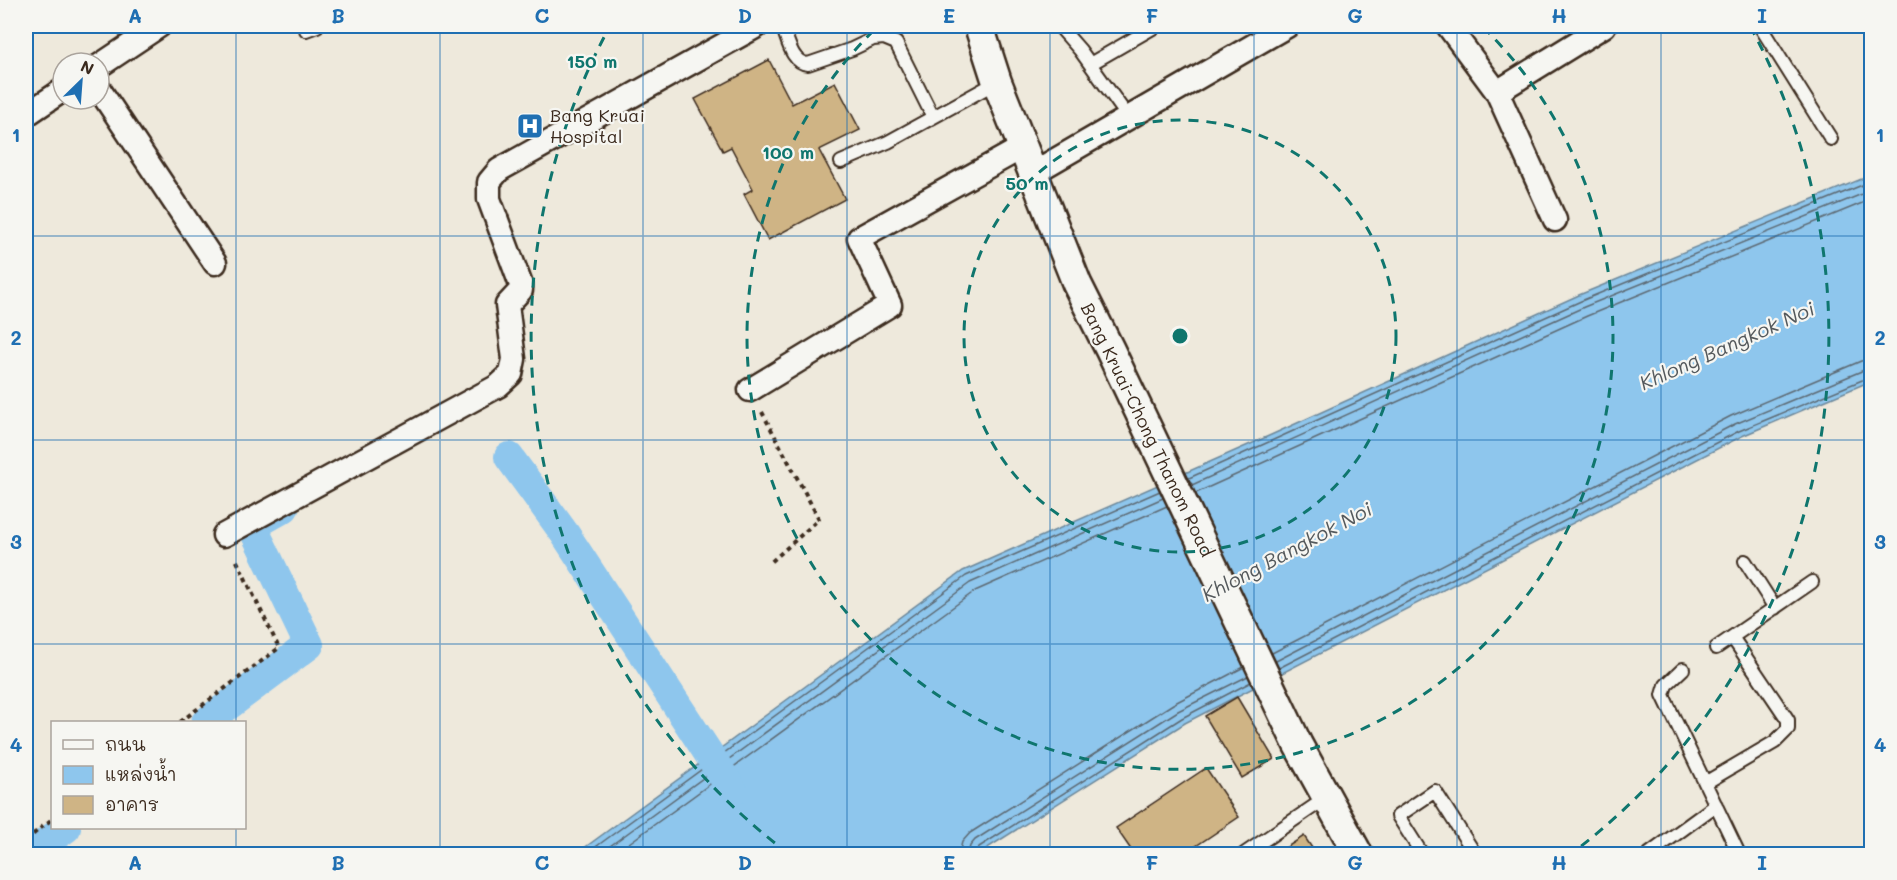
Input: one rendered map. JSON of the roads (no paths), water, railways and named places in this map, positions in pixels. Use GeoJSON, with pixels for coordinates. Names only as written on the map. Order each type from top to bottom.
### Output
{"type":"FeatureCollection","features":[{"type":"Feature","properties":{"kind":"street"},"geometry":{"type":"LineString","coordinates":[[111,58],[159,26]]}},
{"type":"Feature","properties":{"kind":"street"},"geometry":{"type":"LineString","coordinates":[[224,535],[498,386],[511,374],[514,359],[506,310],[510,301],[521,290],[521,285],[489,199],[489,182],[499,170],[757,26]]}},
{"type":"Feature","properties":{"kind":"street","name":"Bang Kruai-Chong Thanom Road"},"geometry":{"type":"LineString","coordinates":[[980,26],[997,82],[1077,284],[1298,745],[1358,855]]}},
{"type":"Feature","properties":{"kind":"street"},"geometry":{"type":"LineString","coordinates":[[750,390],[890,305],[859,238],[1028,160],[1128,117],[1287,26]]}},
{"type":"Feature","properties":{"kind":"street"},"geometry":{"type":"LineString","coordinates":[[1448,26],[1497,92],[1555,220]]}},
{"type":"Feature","properties":{"kind":"street"},"geometry":{"type":"LineString","coordinates":[[1497,92],[1604,26]]}},
{"type":"Feature","properties":{"kind":"street"},"geometry":{"type":"LineString","coordinates":[[26,115],[51,98]]}},
{"type":"Feature","properties":{"kind":"street"},"geometry":{"type":"LineString","coordinates":[[111,107],[215,263]]}},
{"type":"Feature","properties":{"kind":"lane"},"geometry":{"type":"LineString","coordinates":[[782,26],[795,59],[801,63],[808,64],[873,39],[885,38],[896,43],[933,117]]}},
{"type":"Feature","properties":{"kind":"lane"},"geometry":{"type":"LineString","coordinates":[[1059,26],[1128,117]]}},
{"type":"Feature","properties":{"kind":"lane"},"geometry":{"type":"LineString","coordinates":[[1090,64],[1156,26]]}},
{"type":"Feature","properties":{"kind":"lane"},"geometry":{"type":"LineString","coordinates":[[1760,26],[1831,140]]}},
{"type":"Feature","properties":{"kind":"lane"},"geometry":{"type":"LineString","coordinates":[[841,162],[888,142],[997,82]]}},
{"type":"Feature","properties":{"kind":"lane"},"geometry":{"type":"LineString","coordinates":[[1745,561],[1775,608]]}},
{"type":"Feature","properties":{"kind":"lane"},"geometry":{"type":"LineString","coordinates":[[1716,648],[1812,582]]}},
{"type":"Feature","properties":{"kind":"lane"},"geometry":{"type":"LineString","coordinates":[[1705,783],[1775,742],[1788,729],[1788,720],[1732,637]]}},
{"type":"Feature","properties":{"kind":"lane"},"geometry":{"type":"LineString","coordinates":[[1683,669],[1666,685],[1663,695],[1738,855]]}},
{"type":"Feature","properties":{"kind":"lane"},"geometry":{"type":"LineString","coordinates":[[1422,855],[1398,816],[1435,791],[1475,855]]}},
{"type":"Feature","properties":{"kind":"lane"},"geometry":{"type":"LineString","coordinates":[[1245,855],[1326,798]]}},
{"type":"Feature","properties":{"kind":"lane"},"geometry":{"type":"LineString","coordinates":[[1649,855],[1716,805]]}},
{"type":"Feature","properties":{"kind":"water","name":"Khlong Bangkok Noi"},"geometry":{"type":"Polygon","coordinates":[[[1871,175],[1871,381],[1742,436],[1185,723],[978,854],[576,854],[963,571],[1271,435],[1579,295],[1871,175]]]}},
{"type":"Feature","properties":{"kind":"waterway"},"geometry":{"type":"LineString","coordinates":[[509,457],[565,534],[733,791]]}},
{"type":"Feature","properties":{"kind":"waterway"},"geometry":{"type":"LineString","coordinates":[[207,721],[309,645],[252,526],[284,508]]}},
{"type":"Feature","properties":{"kind":"waterway"},"geometry":{"type":"LineString","coordinates":[[30,854],[65,829]]}},
{"type":"Feature","properties":{"kind":"place","name":"Bang Kruai Hospital"},"geometry":{"type":"Point","coordinates":[530,126]}}]}
